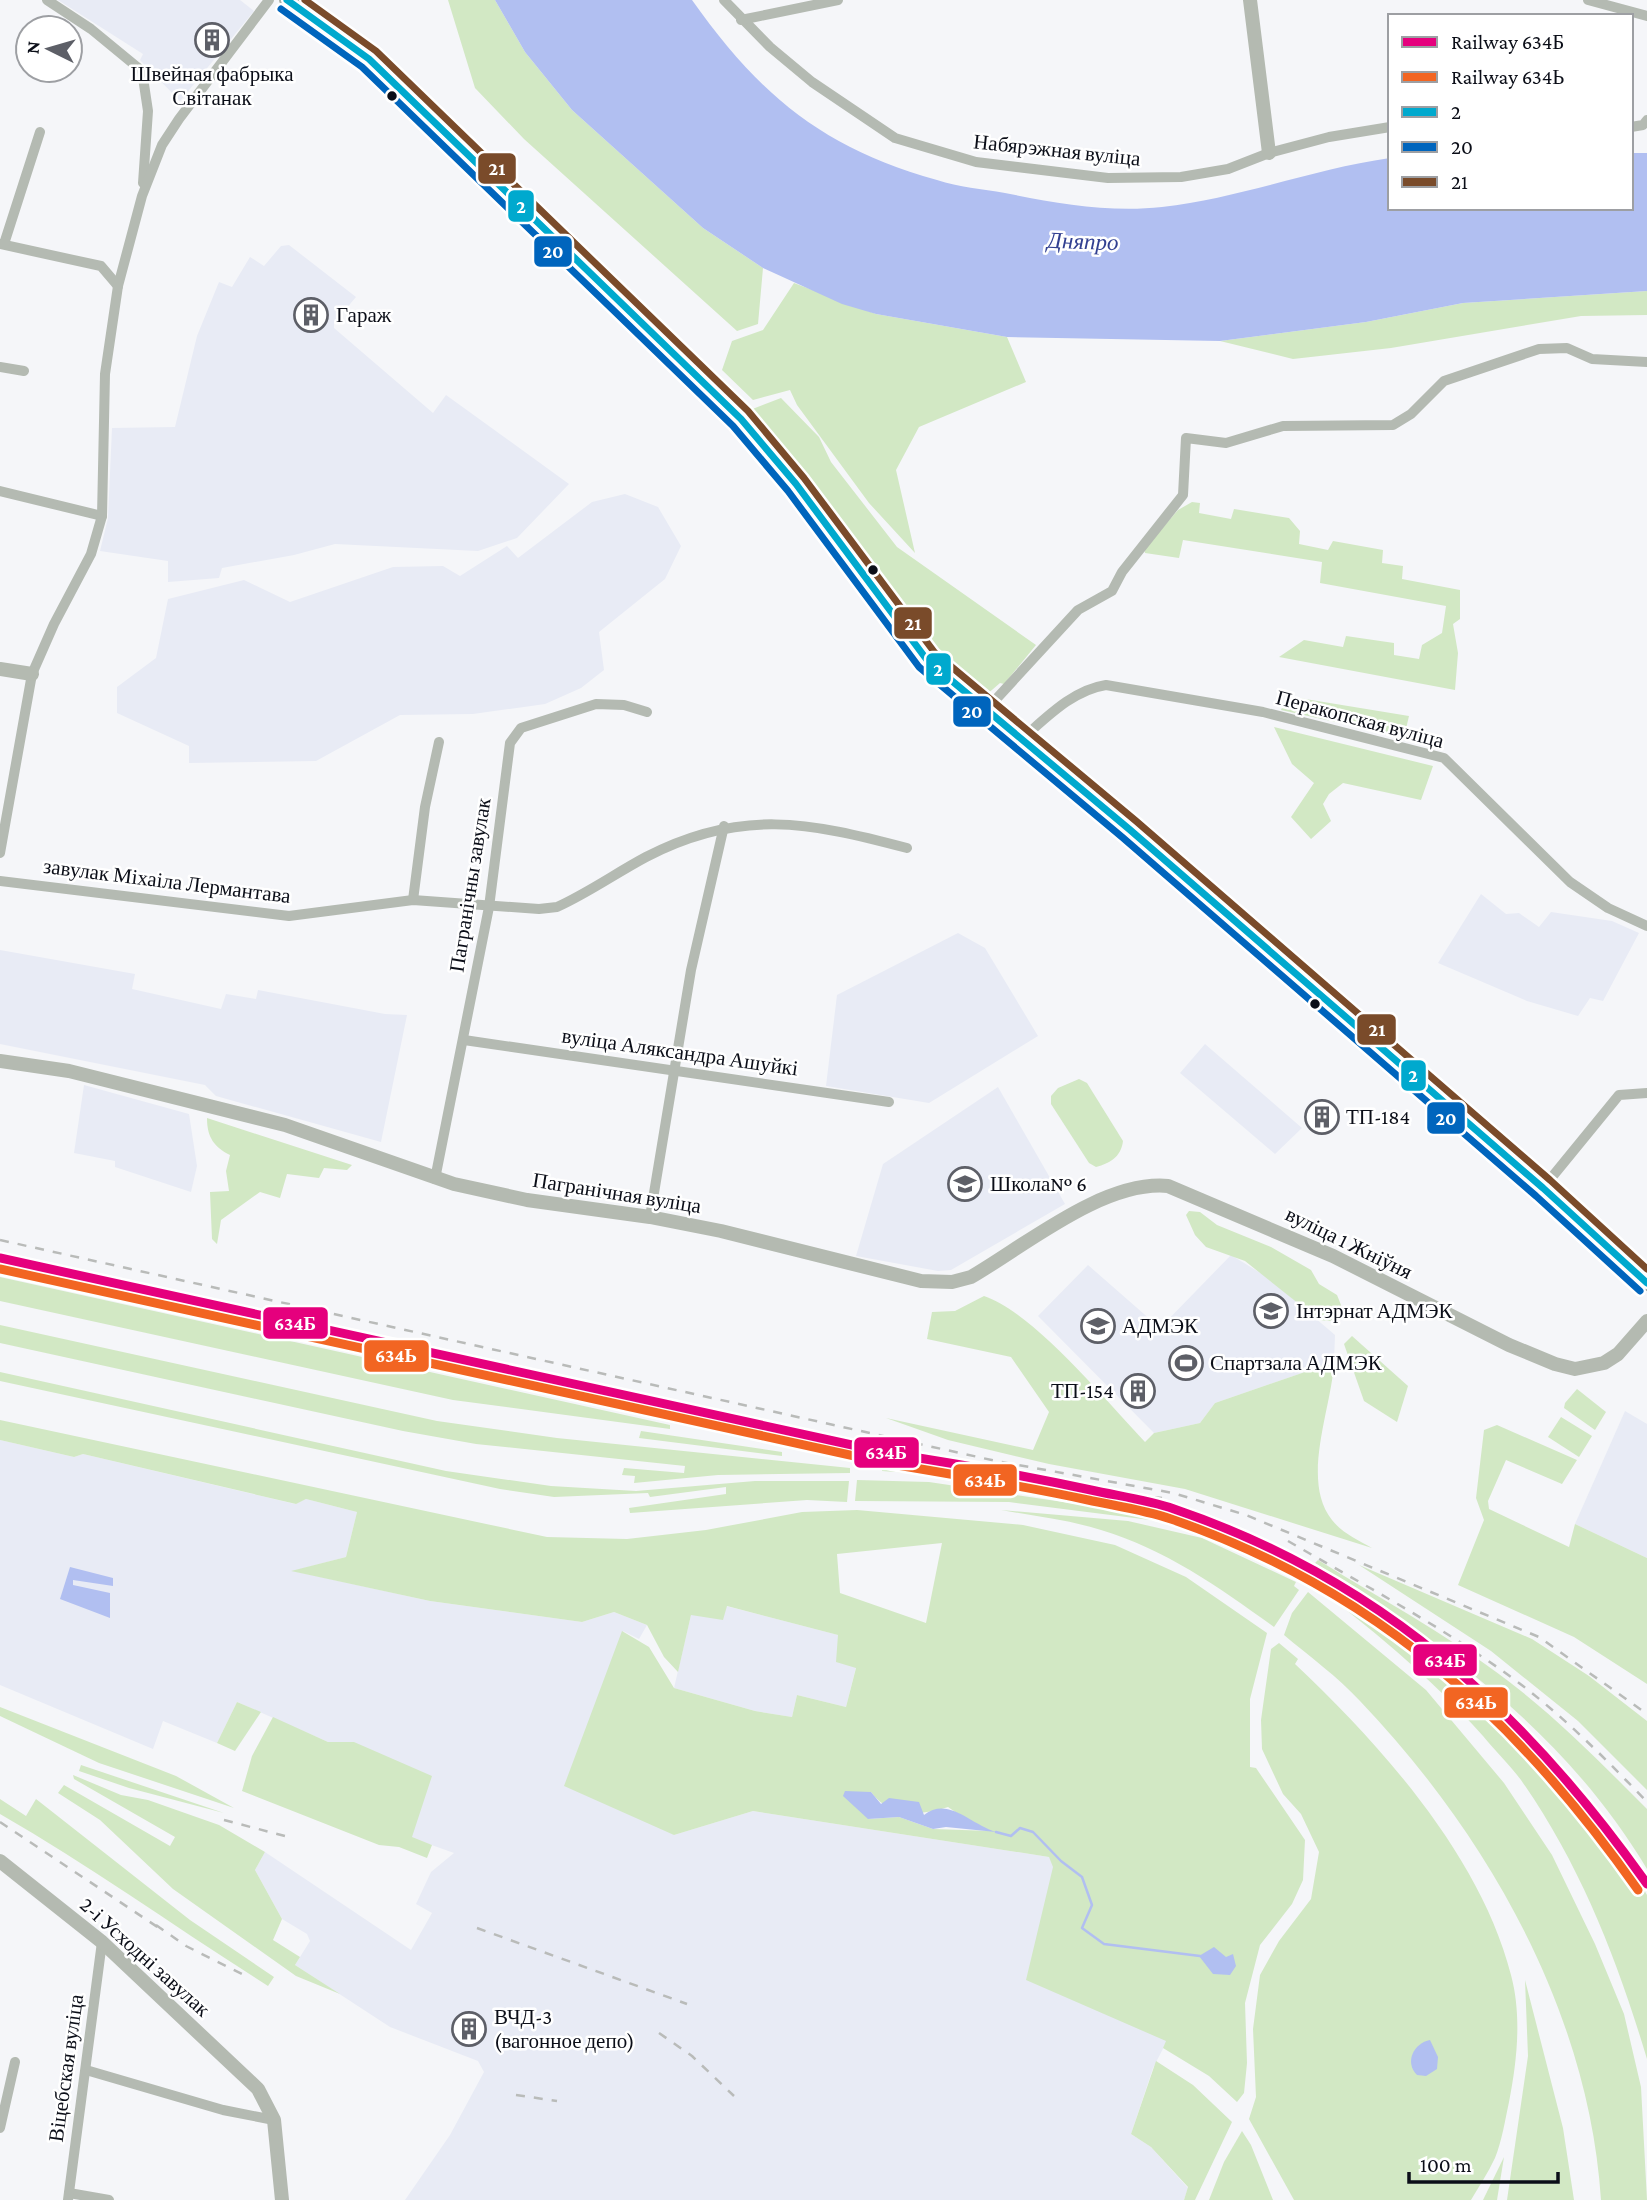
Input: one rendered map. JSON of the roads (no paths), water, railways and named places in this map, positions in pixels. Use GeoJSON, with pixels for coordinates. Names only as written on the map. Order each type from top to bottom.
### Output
{"type":"FeatureCollection","features":[{"type":"Feature","properties":{"kind":"main road"},"geometry":{"type":"LineString","coordinates":[[287,0],[369,59],[430,115],[741,419],[796,484],[927,660],[1023,738],[1543,1188],[1647,1283]]}},
{"type":"Feature","properties":{"kind":"main road"},"geometry":{"type":"LineString","coordinates":[[1250,0],[1269,153]]}},
{"type":"Feature","properties":{"kind":"main road"},"geometry":{"type":"LineString","coordinates":[[0,669],[32,674]]}},
{"type":"Feature","properties":{"kind":"main road","name":"Пагранічная вуліца"},"geometry":{"type":"LineString","coordinates":[[0,1061],[69,1071],[285,1125],[435,1179],[527,1200],[650,1217],[941,1283],[971,1277],[1088,1206],[1132,1187],[1168,1186],[1212,1204]]}},
{"type":"Feature","properties":{"kind":"main road","name":"вуліца 1 Жніўня"},"geometry":{"type":"LineString","coordinates":[[1212,1204],[1333,1256],[1509,1345],[1555,1364],[1575,1369],[1604,1363],[1618,1354],[1647,1321]]}},
{"type":"Feature","properties":{"kind":"main road","name":"2-і Усходні завулак"},"geometry":{"type":"LineString","coordinates":[[0,1861],[102,1942],[258,2089],[274,2120]]}},
{"type":"Feature","properties":{"kind":"main road"},"geometry":{"type":"LineString","coordinates":[[274,2120],[282,2200]]}},
{"type":"Feature","properties":{"kind":"street"},"geometry":{"type":"LineString","coordinates":[[47,0],[91,29],[142,71],[148,111],[142,196]]}},
{"type":"Feature","properties":{"kind":"street"},"geometry":{"type":"LineString","coordinates":[[0,853],[32,674],[90,554],[102,516],[105,374],[118,286],[142,196],[162,145],[269,0]]}},
{"type":"Feature","properties":{"kind":"street","name":"Набярэжная вуліца"},"geometry":{"type":"LineString","coordinates":[[724,0],[741,20],[812,82],[895,138],[976,162],[1142,179],[1228,169],[1269,153],[1329,137],[1388,127]]}},
{"type":"Feature","properties":{"kind":"street"},"geometry":{"type":"LineString","coordinates":[[741,20],[838,0]]}},
{"type":"Feature","properties":{"kind":"street"},"geometry":{"type":"LineString","coordinates":[[1588,0],[1647,16]]}},
{"type":"Feature","properties":{"kind":"street"},"geometry":{"type":"LineString","coordinates":[[40,132],[2,244],[100,266],[118,286]]}},
{"type":"Feature","properties":{"kind":"street"},"geometry":{"type":"LineString","coordinates":[[987,709],[1078,610],[1112,591],[1122,572],[1183,495],[1186,438],[1226,443],[1283,426],[1393,425],[1411,414],[1444,381],[1539,349],[1567,348],[1592,359],[1647,362]]}},
{"type":"Feature","properties":{"kind":"street"},"geometry":{"type":"LineString","coordinates":[[0,367],[24,371]]}},
{"type":"Feature","properties":{"kind":"street"},"geometry":{"type":"LineString","coordinates":[[0,491],[102,516]]}},
{"type":"Feature","properties":{"kind":"street","name":"Перакопская вуліца"},"geometry":{"type":"LineString","coordinates":[[1023,738],[1073,696],[1089,687],[1106,685],[1263,712],[1444,758],[1570,882],[1608,908],[1644,923]]}},
{"type":"Feature","properties":{"kind":"street","name":"Пагранічны завулак"},"geometry":{"type":"LineString","coordinates":[[435,1179],[489,907],[510,743],[514,733],[596,704],[624,705],[647,712]]}},
{"type":"Feature","properties":{"kind":"street"},"geometry":{"type":"LineString","coordinates":[[412,900],[425,807],[439,742]]}},
{"type":"Feature","properties":{"kind":"street"},"geometry":{"type":"LineString","coordinates":[[650,1217],[691,971],[724,826]]}},
{"type":"Feature","properties":{"kind":"street","name":"завулак Міхаіла Лермантава"},"geometry":{"type":"LineString","coordinates":[[0,881],[289,916],[412,900],[489,907],[557,907],[668,846],[724,826],[799,826],[843,832],[907,848]]}},
{"type":"Feature","properties":{"kind":"street","name":"вуліца Аляксандра Ашуйкі"},"geometry":{"type":"LineString","coordinates":[[464,1040],[889,1102]]}},
{"type":"Feature","properties":{"kind":"street"},"geometry":{"type":"LineString","coordinates":[[1543,1188],[1619,1095],[1647,1093]]}},
{"type":"Feature","properties":{"kind":"street","name":"Віцебская вуліца"},"geometry":{"type":"LineString","coordinates":[[69,2196],[102,1942]]}},
{"type":"Feature","properties":{"kind":"street"},"geometry":{"type":"LineString","coordinates":[[0,2128],[15,2062]]}},
{"type":"Feature","properties":{"kind":"street"},"geometry":{"type":"LineString","coordinates":[[86,2070],[223,2110],[274,2120]]}},
{"type":"Feature","properties":{"kind":"street"},"geometry":{"type":"LineString","coordinates":[[69,2196],[109,2200]]}},
{"type":"Feature","properties":{"kind":"water","name":"Дняпро"},"geometry":{"type":"Polygon","coordinates":[[[495,0],[692,0],[717,34],[769,91],[797,114],[860,152],[897,167],[962,186],[1102,208],[1142,209],[1191,203],[1388,158],[1388,210],[1633,210],[1633,153],[1647,153],[1647,291],[1463,303],[1366,322],[1220,341],[1007,337],[876,314],[842,304],[763,268],[703,228],[572,110],[525,52],[495,0]]]}},
{"type":"Feature","properties":{"kind":"water"},"geometry":{"type":"Polygon","coordinates":[[[70,1567],[113,1578],[113,1586],[73,1580],[73,1585],[110,1593],[110,1618],[60,1599],[70,1567]]]}},
{"type":"Feature","properties":{"kind":"water"},"geometry":{"type":"Polygon","coordinates":[[[845,1791],[871,1792],[881,1804],[889,1798],[919,1802],[924,1815],[933,1810],[950,1810],[996,1832],[946,1827],[933,1829],[899,1817],[868,1819],[843,1796],[845,1791]]]}},
{"type":"Feature","properties":{"kind":"water"},"geometry":{"type":"Polygon","coordinates":[[[1214,1947],[1226,1957],[1233,1954],[1236,1966],[1230,1975],[1213,1974],[1199,1956],[1214,1947]]]}},
{"type":"Feature","properties":{"kind":"water"},"geometry":{"type":"Polygon","coordinates":[[[1430,2040],[1438,2057],[1437,2069],[1426,2076],[1417,2075],[1411,2059],[1419,2045],[1430,2040]]]}},
{"type":"Feature","properties":{"kind":"waterway"},"geometry":{"type":"LineString","coordinates":[[996,1832],[1011,1836],[1020,1828],[1033,1832],[1061,1861],[1082,1877],[1092,1905],[1082,1928],[1104,1944],[1200,1956]]}},
{"type":"Feature","properties":{"kind":"railway"},"geometry":{"type":"LineString","coordinates":[[0,1240],[996,1461],[1173,1493],[1246,1515],[1539,1637],[1647,1714]]}},
{"type":"Feature","properties":{"kind":"railway"},"geometry":{"type":"LineString","coordinates":[[1101,1492],[1162,1498]]}},
{"type":"Feature","properties":{"kind":"railway"},"geometry":{"type":"LineString","coordinates":[[1288,1541],[1437,1628],[1523,1686],[1587,1741],[1647,1802]]}},
{"type":"Feature","properties":{"kind":"railway"},"geometry":{"type":"LineString","coordinates":[[224,1820],[285,1836]]}},
{"type":"Feature","properties":{"kind":"railway"},"geometry":{"type":"LineString","coordinates":[[0,1822],[162,1930]]}},
{"type":"Feature","properties":{"kind":"railway"},"geometry":{"type":"LineString","coordinates":[[156,1925],[186,1946],[244,1975]]}},
{"type":"Feature","properties":{"kind":"railway"},"geometry":{"type":"LineString","coordinates":[[477,1928],[687,2004]]}},
{"type":"Feature","properties":{"kind":"railway"},"geometry":{"type":"LineString","coordinates":[[659,2033],[692,2056],[734,2096]]}},
{"type":"Feature","properties":{"kind":"railway"},"geometry":{"type":"LineString","coordinates":[[516,2095],[557,2101]]}},
{"type":"Feature","properties":{"kind":"rail line","name":"634Б"},"geometry":{"type":"LineString","coordinates":[[0,1258],[893,1454],[1042,1480],[1174,1509],[1248,1538],[1317,1573],[1381,1612],[1441,1657],[1497,1707],[1550,1761],[1600,1821],[1647,1884]]}},
{"type":"Feature","properties":{"kind":"rail line","name":"634Ь"},"geometry":{"type":"LineString","coordinates":[[0,1269],[891,1464],[1039,1490],[1171,1519],[1245,1548],[1313,1582],[1376,1622],[1435,1666],[1490,1715],[1542,1769],[1591,1827],[1638,1890]]}},
{"type":"Feature","properties":{"kind":"place","name":"Швейная фабрыка Світанак"},"geometry":{"type":"Point","coordinates":[212,40]}},
{"type":"Feature","properties":{"kind":"place","name":"Гараж"},"geometry":{"type":"Point","coordinates":[311,315]}},
{"type":"Feature","properties":{"kind":"place","name":"ТП-184"},"geometry":{"type":"Point","coordinates":[1322,1117]}},
{"type":"Feature","properties":{"kind":"place","name":"Школа№ 6"},"geometry":{"type":"Point","coordinates":[965,1184]}},
{"type":"Feature","properties":{"kind":"place","name":"Інтэрнат АДМЭК"},"geometry":{"type":"Point","coordinates":[1271,1311]}},
{"type":"Feature","properties":{"kind":"place","name":"АДМЭК"},"geometry":{"type":"Point","coordinates":[1098,1326]}},
{"type":"Feature","properties":{"kind":"place","name":"Спартзала АДМЭК"},"geometry":{"type":"Point","coordinates":[1186,1363]}},
{"type":"Feature","properties":{"kind":"place","name":"ТП-154"},"geometry":{"type":"Point","coordinates":[1138,1391]}},
{"type":"Feature","properties":{"kind":"place","name":"ВЧД-3 (вагонное депо)"},"geometry":{"type":"Point","coordinates":[469,2029]}}]}
